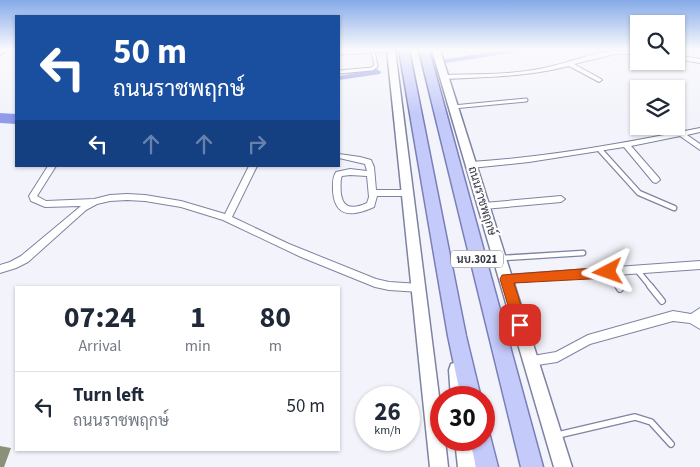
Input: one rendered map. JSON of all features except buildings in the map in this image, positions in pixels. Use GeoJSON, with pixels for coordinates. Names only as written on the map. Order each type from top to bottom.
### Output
{"type":"FeatureCollection","features":[{"type":"Feature","properties":{"kind":"main road"},"geometry":{"type":"LineString","coordinates":[[394,72],[420,288],[439,467]]}},
{"type":"Feature","properties":{"kind":"main road"},"geometry":{"type":"LineString","coordinates":[[404,72],[412,86]]}},
{"type":"Feature","properties":{"kind":"main road","name":"นบ.3021"},"geometry":{"type":"LineString","coordinates":[[409,72],[457,336],[468,386]]}},
{"type":"Feature","properties":{"kind":"main road","name":"ถนนราชพฤกษ์"},"geometry":{"type":"LineString","coordinates":[[431,72],[532,467]]}},
{"type":"Feature","properties":{"kind":"main road"},"geometry":{"type":"LineString","coordinates":[[440,72],[444,77]]}},
{"type":"Feature","properties":{"kind":"main road","name":"ถนนราชพฤกษ์"},"geometry":{"type":"LineString","coordinates":[[442,72],[563,467]]}},
{"type":"Feature","properties":{"kind":"main road"},"geometry":{"type":"LineString","coordinates":[[457,336],[459,386]]}},
{"type":"Feature","properties":{"kind":"main road"},"geometry":{"type":"LineString","coordinates":[[465,451],[467,467]]}},
{"type":"Feature","properties":{"kind":"main road"},"geometry":{"type":"LineString","coordinates":[[483,451],[487,467]]}},
{"type":"Feature","properties":{"kind":"street"},"geometry":{"type":"LineString","coordinates":[[444,77],[482,80],[487,77],[536,72]]}},
{"type":"Feature","properties":{"kind":"street"},"geometry":{"type":"LineString","coordinates":[[584,72],[599,80]]}},
{"type":"Feature","properties":{"kind":"street"},"geometry":{"type":"LineString","coordinates":[[685,133],[700,130]]}},
{"type":"Feature","properties":{"kind":"street"},"geometry":{"type":"LineString","coordinates":[[471,165],[514,162],[676,135]]}},
{"type":"Feature","properties":{"kind":"street"},"geometry":{"type":"LineString","coordinates":[[684,135],[699,145]]}},
{"type":"Feature","properties":{"kind":"street"},"geometry":{"type":"LineString","coordinates":[[624,144],[656,180]]}},
{"type":"Feature","properties":{"kind":"street"},"geometry":{"type":"LineString","coordinates":[[340,156],[368,162],[371,174],[371,204],[355,211],[346,210],[341,207],[337,200],[336,178],[339,174],[350,172],[371,174]]}},
{"type":"Feature","properties":{"kind":"street"},"geometry":{"type":"LineString","coordinates":[[51,167],[33,196],[37,202],[46,204],[93,204]]}},
{"type":"Feature","properties":{"kind":"street"},"geometry":{"type":"LineString","coordinates":[[227,218],[252,167]]}},
{"type":"Feature","properties":{"kind":"street"},"geometry":{"type":"LineString","coordinates":[[372,193],[408,193]]}},
{"type":"Feature","properties":{"kind":"street"},"geometry":{"type":"LineString","coordinates":[[0,269],[15,264],[28,255],[72,218],[93,204],[112,198],[155,199],[190,206],[227,218],[293,250],[375,283],[420,288]]}},
{"type":"Feature","properties":{"kind":"street"},"geometry":{"type":"LineString","coordinates":[[484,206],[561,199]]}},
{"type":"Feature","properties":{"kind":"street"},"geometry":{"type":"LineString","coordinates":[[506,279],[698,264]]}},
{"type":"Feature","properties":{"kind":"street"},"geometry":{"type":"LineString","coordinates":[[531,360],[557,357],[588,340],[673,316],[697,319]]}},
{"type":"Feature","properties":{"kind":"lane"},"geometry":{"type":"LineString","coordinates":[[453,107],[526,100]]}},
{"type":"Feature","properties":{"kind":"lane"},"geometry":{"type":"LineString","coordinates":[[599,149],[639,193],[674,208]]}},
{"type":"Feature","properties":{"kind":"lane"},"geometry":{"type":"LineString","coordinates":[[500,258],[583,252]]}},
{"type":"Feature","properties":{"kind":"lane"},"geometry":{"type":"LineString","coordinates":[[637,270],[662,301]]}},
{"type":"Feature","properties":{"kind":"lane"},"geometry":{"type":"LineString","coordinates":[[608,272],[620,289]]}},
{"type":"Feature","properties":{"kind":"lane"},"geometry":{"type":"LineString","coordinates":[[554,436],[635,417],[643,417],[661,430],[671,444]]}},
{"type":"Feature","properties":{"kind":"waterway"},"geometry":{"type":"LineString","coordinates":[[340,78],[377,72]]}},
{"type":"Feature","properties":{"kind":"waterway"},"geometry":{"type":"LineString","coordinates":[[0,118],[15,119]]}},
{"type":"Feature","properties":{"kind":"route"},"geometry":{"type":"LineString","coordinates":[[520,325],[506,279],[608,272]]}}]}
